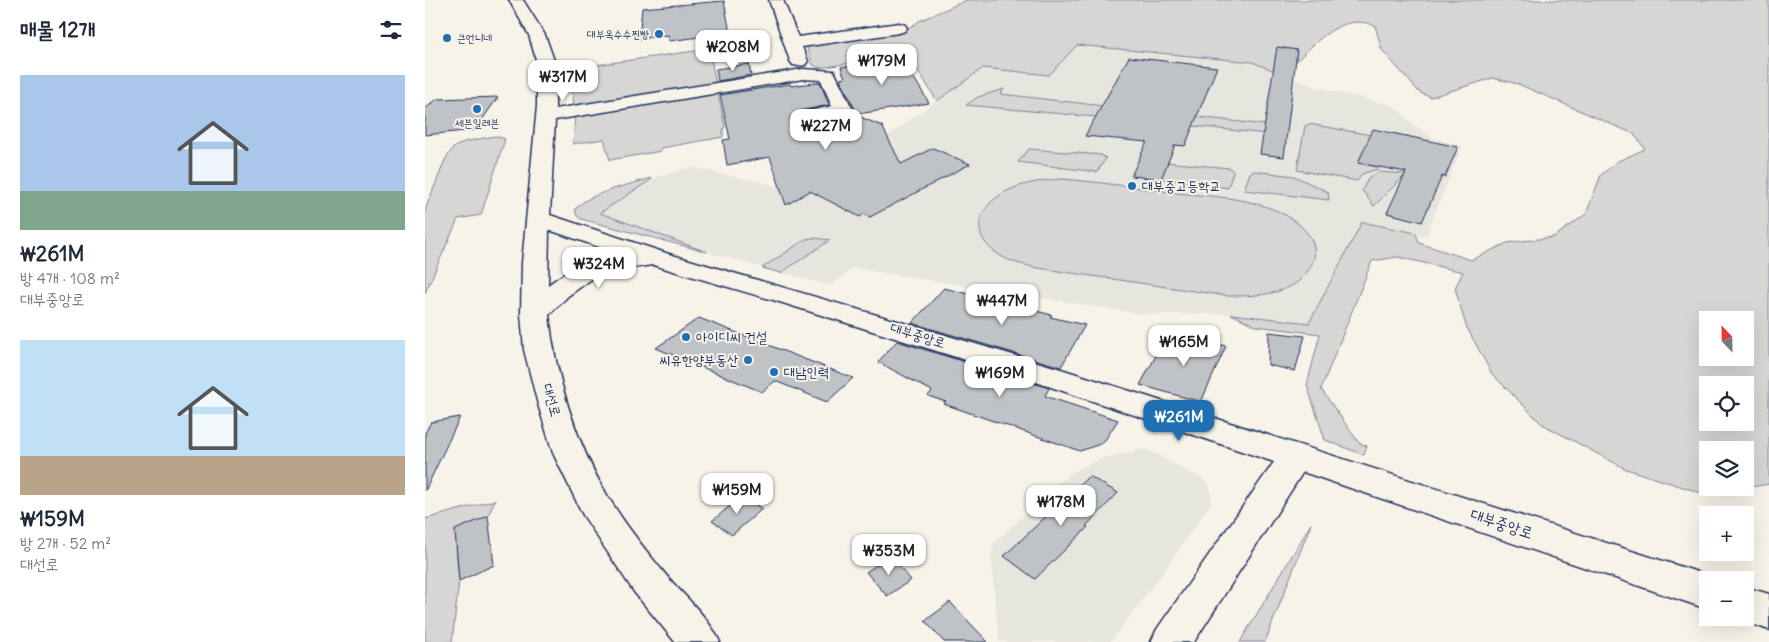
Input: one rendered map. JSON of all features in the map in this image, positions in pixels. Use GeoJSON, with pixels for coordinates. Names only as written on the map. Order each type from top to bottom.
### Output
{"type":"FeatureCollection","features":[{"type":"Feature","properties":{"kind":"street","name":"대선로"},"geometry":{"type":"LineString","coordinates":[[516,0],[537,35],[546,63],[545,116],[535,263],[535,314],[538,350],[552,401],[569,453],[595,505],[647,580],[674,625],[700,642]]}},
{"type":"Feature","properties":{"kind":"street"},"geometry":{"type":"LineString","coordinates":[[776,0],[803,74]]}},
{"type":"Feature","properties":{"kind":"street"},"geometry":{"type":"LineString","coordinates":[[792,43],[899,28]]}},
{"type":"Feature","properties":{"kind":"street"},"geometry":{"type":"LineString","coordinates":[[545,116],[803,74],[828,75],[843,110],[802,118]]}},
{"type":"Feature","properties":{"kind":"street","name":"대부중앙로"},"geometry":{"type":"LineString","coordinates":[[539,219],[660,260],[782,294],[1005,362],[1699,589]]}},
{"type":"Feature","properties":{"kind":"street"},"geometry":{"type":"LineString","coordinates":[[535,314],[552,294],[571,280],[592,269],[629,259],[660,260]]}},
{"type":"Feature","properties":{"kind":"street"},"geometry":{"type":"LineString","coordinates":[[1171,642],[1296,456]]}},
{"type":"Feature","properties":{"kind":"street"},"geometry":{"type":"LineString","coordinates":[[1754,607],[1769,612]]}},
{"type":"Feature","properties":{"kind":"shaded area"},"geometry":{"type":"Polygon","coordinates":[[[967,0],[1769,0],[1769,484],[1754,486],[1754,441],[1699,441],[1699,492],[1626,469],[1542,424],[1492,374],[1466,326],[1455,288],[1463,272],[1398,257],[1372,261],[1321,389],[1359,443],[1367,446],[1364,455],[1325,440],[1307,385],[1320,334],[1256,326],[1231,314],[1309,323],[1362,222],[1416,233],[1419,243],[1471,260],[1507,243],[1554,237],[1586,214],[1601,175],[1618,161],[1645,149],[1634,134],[1518,84],[1493,78],[1431,97],[1420,93],[1382,50],[1375,26],[1361,22],[1349,23],[1324,35],[1283,74],[1252,62],[1077,45],[1049,75],[983,68],[937,101],[908,54],[819,68],[813,65],[807,48],[811,45],[884,35],[911,26],[967,0]]]}},
{"type":"Feature","properties":{"kind":"shaded area","name":"대부중고등학교"},"geometry":{"type":"Polygon","coordinates":[[[1076,45],[1252,62],[1316,87],[1394,106],[1413,124],[1433,138],[1462,146],[1426,236],[1362,222],[1309,323],[1231,314],[1141,314],[853,268],[830,286],[707,252],[600,213],[652,179],[691,167],[808,193],[983,68],[1049,75],[1076,45]]]}},
{"type":"Feature","properties":{"kind":"shaded area"},"geometry":{"type":"Polygon","coordinates":[[[709,49],[716,84],[574,106],[572,87],[575,68],[709,49]]]}},
{"type":"Feature","properties":{"kind":"shaded area"},"geometry":{"type":"Polygon","coordinates":[[[1004,89],[1001,94],[1138,110],[1096,117],[966,105],[978,97],[1004,89]]]}},
{"type":"Feature","properties":{"kind":"shaded area"},"geometry":{"type":"Polygon","coordinates":[[[718,94],[725,127],[723,129],[723,137],[661,148],[661,151],[610,160],[604,139],[573,144],[575,116],[718,94]]]}},
{"type":"Feature","properties":{"kind":"shaded area"},"geometry":{"type":"Polygon","coordinates":[[[1156,112],[1266,125],[1284,136],[1193,126],[1156,112]]]}},
{"type":"Feature","properties":{"kind":"shaded area"},"geometry":{"type":"Polygon","coordinates":[[[1309,124],[1400,140],[1376,152],[1364,150],[1358,163],[1379,167],[1362,174],[1357,181],[1297,170],[1305,126],[1309,124]]]}},
{"type":"Feature","properties":{"kind":"shaded area"},"geometry":{"type":"Polygon","coordinates":[[[495,136],[505,139],[481,215],[458,219],[425,293],[425,210],[445,160],[453,148],[464,142],[495,136]]]}},
{"type":"Feature","properties":{"kind":"shaded area"},"geometry":{"type":"Polygon","coordinates":[[[1029,149],[1101,155],[1106,158],[1097,172],[1018,162],[1029,149]]]}},
{"type":"Feature","properties":{"kind":"shaded area"},"geometry":{"type":"Polygon","coordinates":[[[1165,162],[1230,168],[1233,172],[1228,188],[1161,179],[1165,162]]]}},
{"type":"Feature","properties":{"kind":"shaded area"},"geometry":{"type":"Polygon","coordinates":[[[1254,171],[1294,176],[1328,192],[1329,200],[1244,190],[1250,173],[1254,171]]]}},
{"type":"Feature","properties":{"kind":"shaded area"},"geometry":{"type":"Polygon","coordinates":[[[1379,172],[1406,174],[1374,206],[1362,190],[1369,177],[1379,172]]]}},
{"type":"Feature","properties":{"kind":"shaded area"},"geometry":{"type":"Polygon","coordinates":[[[651,178],[600,213],[707,252],[581,219],[577,216],[575,210],[588,199],[610,190],[651,178]]]}},
{"type":"Feature","properties":{"kind":"shaded area"},"geometry":{"type":"Polygon","coordinates":[[[1063,179],[1224,198],[1259,204],[1292,219],[1309,235],[1313,244],[1314,255],[1311,266],[1303,277],[1287,288],[1268,294],[1228,296],[1019,264],[1001,256],[984,240],[980,231],[980,222],[988,205],[996,198],[1014,188],[1034,182],[1063,179]]]}},
{"type":"Feature","properties":{"kind":"shaded area"},"geometry":{"type":"Polygon","coordinates":[[[806,239],[830,240],[781,273],[762,268],[806,239]]]}},
{"type":"Feature","properties":{"kind":"shaded area"},"geometry":{"type":"Polygon","coordinates":[[[1146,449],[1203,479],[1209,485],[1212,496],[1209,506],[1159,578],[1110,642],[999,642],[991,554],[994,543],[1069,474],[1102,458],[1146,449]]]}},
{"type":"Feature","properties":{"kind":"shaded area"},"geometry":{"type":"Polygon","coordinates":[[[495,500],[488,516],[455,531],[459,581],[452,642],[425,642],[425,519],[495,500]]]}},
{"type":"Feature","properties":{"kind":"shaded area"},"geometry":{"type":"Polygon","coordinates":[[[1311,524],[1265,642],[1240,642],[1311,524]]]}},
{"type":"Feature","properties":{"kind":"building"},"geometry":{"type":"Polygon","coordinates":[[[724,1],[730,33],[669,41],[669,35],[639,39],[642,8],[724,1]]]}},
{"type":"Feature","properties":{"kind":"building"},"geometry":{"type":"Polygon","coordinates":[[[1277,47],[1297,50],[1284,157],[1260,154],[1277,47]]]}},
{"type":"Feature","properties":{"kind":"building"},"geometry":{"type":"Polygon","coordinates":[[[1129,57],[1217,67],[1185,146],[1175,145],[1161,179],[1131,176],[1147,142],[1085,136],[1129,57]]]}},
{"type":"Feature","properties":{"kind":"building"},"geometry":{"type":"Polygon","coordinates":[[[902,58],[929,103],[864,113],[854,112],[855,109],[840,79],[845,78],[841,67],[902,58]]]}},
{"type":"Feature","properties":{"kind":"building"},"geometry":{"type":"Polygon","coordinates":[[[749,64],[751,75],[718,81],[716,69],[749,64]]]}},
{"type":"Feature","properties":{"kind":"building"},"geometry":{"type":"Polygon","coordinates":[[[820,82],[829,105],[795,112],[790,118],[794,124],[802,126],[843,118],[853,114],[882,126],[901,164],[933,148],[970,164],[870,217],[864,214],[860,217],[810,191],[786,205],[770,157],[727,165],[723,140],[730,139],[720,95],[790,84],[791,86],[820,82]]]}},
{"type":"Feature","properties":{"kind":"building"},"geometry":{"type":"Polygon","coordinates":[[[498,97],[475,130],[425,135],[425,109],[437,99],[498,97]]]}},
{"type":"Feature","properties":{"kind":"building"},"geometry":{"type":"Polygon","coordinates":[[[1373,129],[1458,147],[1445,177],[1442,176],[1422,222],[1387,213],[1406,172],[1358,163],[1373,129]]]}},
{"type":"Feature","properties":{"kind":"building"},"geometry":{"type":"Polygon","coordinates":[[[944,288],[1085,325],[1061,367],[912,323],[944,288]]]}},
{"type":"Feature","properties":{"kind":"building"},"geometry":{"type":"Polygon","coordinates":[[[699,318],[853,378],[827,402],[775,381],[762,392],[656,348],[699,318]]]}},
{"type":"Feature","properties":{"kind":"building"},"geometry":{"type":"Polygon","coordinates":[[[1169,332],[1226,346],[1201,402],[1140,385],[1169,332]]]}},
{"type":"Feature","properties":{"kind":"building"},"geometry":{"type":"Polygon","coordinates":[[[1269,332],[1305,336],[1295,371],[1268,365],[1269,332]]]}},
{"type":"Feature","properties":{"kind":"building"},"geometry":{"type":"Polygon","coordinates":[[[897,341],[1049,388],[1045,396],[1118,420],[1103,443],[1080,451],[944,404],[946,402],[928,396],[932,391],[878,362],[897,341]]]}},
{"type":"Feature","properties":{"kind":"building"},"geometry":{"type":"Polygon","coordinates":[[[460,417],[425,491],[425,433],[431,422],[460,417]]]}},
{"type":"Feature","properties":{"kind":"building"},"geometry":{"type":"Polygon","coordinates":[[[1089,476],[1118,493],[1086,526],[1088,527],[1035,579],[1004,556],[1089,476]]]}},
{"type":"Feature","properties":{"kind":"building"},"geometry":{"type":"Polygon","coordinates":[[[742,496],[762,509],[732,535],[712,521],[742,496]]]}},
{"type":"Feature","properties":{"kind":"building"},"geometry":{"type":"Polygon","coordinates":[[[488,516],[494,565],[459,581],[455,530],[488,516]]]}},
{"type":"Feature","properties":{"kind":"building"},"geometry":{"type":"Polygon","coordinates":[[[890,556],[911,580],[887,596],[866,572],[890,556]]]}},
{"type":"Feature","properties":{"kind":"building"},"geometry":{"type":"Polygon","coordinates":[[[950,602],[988,642],[944,642],[925,621],[950,602]]]}},
{"type":"Feature","properties":{"kind":"place","name":"대부옥수수찐빵"},"geometry":{"type":"Point","coordinates":[659,34]}},
{"type":"Feature","properties":{"kind":"place","name":"큰언니네"},"geometry":{"type":"Point","coordinates":[447,38]}},
{"type":"Feature","properties":{"kind":"place","name":"세븐일레븐"},"geometry":{"type":"Point","coordinates":[477,109]}},
{"type":"Feature","properties":{"kind":"place","name":"대부중고등학교"},"geometry":{"type":"Point","coordinates":[1132,186]}},
{"type":"Feature","properties":{"kind":"place","name":"아이디씨 건설"},"geometry":{"type":"Point","coordinates":[686,337]}},
{"type":"Feature","properties":{"kind":"place","name":"씨유한양부동산"},"geometry":{"type":"Point","coordinates":[748,360]}},
{"type":"Feature","properties":{"kind":"place","name":"대남인력"},"geometry":{"type":"Point","coordinates":[774,372]}}]}
